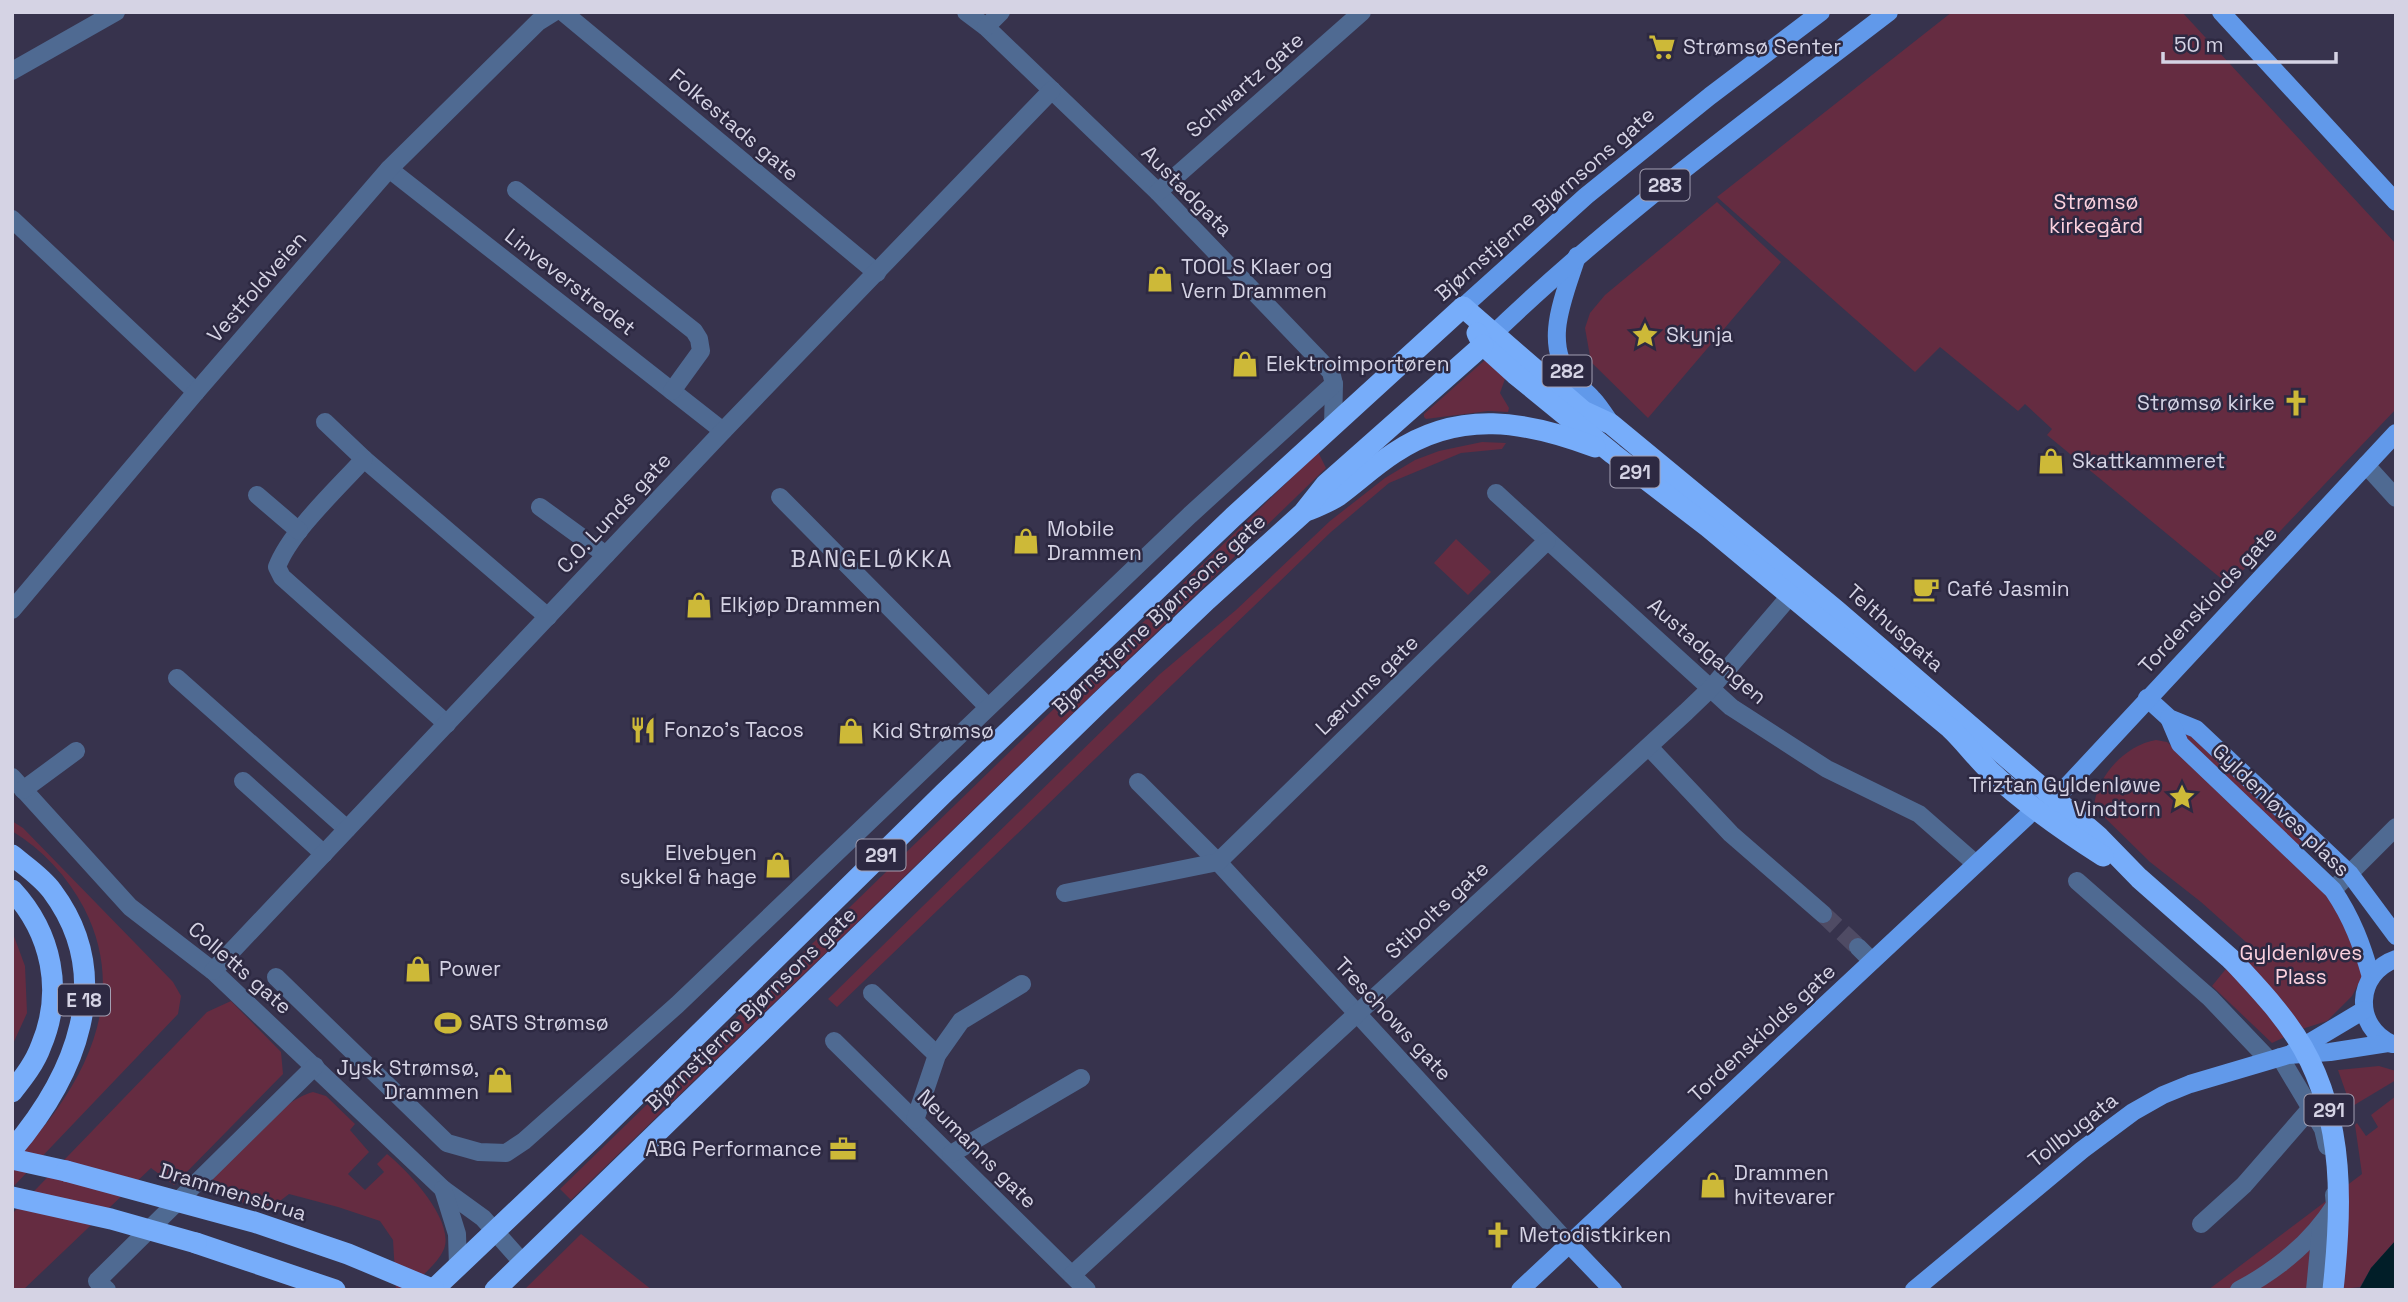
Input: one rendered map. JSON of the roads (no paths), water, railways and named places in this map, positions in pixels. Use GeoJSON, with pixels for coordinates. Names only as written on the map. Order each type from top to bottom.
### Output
{"type":"FeatureCollection","features":[{"type":"Feature","properties":{"kind":"highway","name":"Telthusgata"},"geometry":{"type":"LineString","coordinates":[[1462,307],[1515,374],[1708,527],[1950,728],[1966,742],[1991,772],[2035,809],[2139,878]]}},
{"type":"Feature","properties":{"kind":"highway","name":"Bjørnstjerne Bjørnsons gate"},"geometry":{"type":"LineString","coordinates":[[434,1290],[954,783],[1233,517],[1462,307]]}},
{"type":"Feature","properties":{"kind":"highway","name":"Telthusgata"},"geometry":{"type":"LineString","coordinates":[[1488,339],[1583,411],[1611,424],[1836,610],[2099,837],[2139,878],[2232,960],[2274,1007],[2313,1068],[2329,1111],[2334,1136],[2339,1198],[2333,1290]]}},
{"type":"Feature","properties":{"kind":"highway","name":"Bjørnstjerne Bjørnsons gate"},"geometry":{"type":"LineString","coordinates":[[495,1290],[1109,693],[1303,513],[1326,484],[1488,339]]}},
{"type":"Feature","properties":{"kind":"highway","name":"Telthusgata"},"geometry":{"type":"LineString","coordinates":[[1303,513],[1336,497],[1394,453],[1416,440],[1463,425],[1504,423],[1542,429],[1613,454]]}},
{"type":"Feature","properties":{"kind":"highway","name":"E 18"},"geometry":{"type":"LineString","coordinates":[[12,855],[51,889],[63,908],[76,938],[85,985],[80,1032],[71,1058],[51,1097],[12,1150]]}},
{"type":"Feature","properties":{"kind":"highway","name":"E 18"},"geometry":{"type":"LineString","coordinates":[[12,890],[27,907],[38,926],[52,967],[54,989],[52,1011],[41,1048],[12,1092]]}},
{"type":"Feature","properties":{"kind":"highway","name":"Drammensbrua"},"geometry":{"type":"LineString","coordinates":[[12,1159],[120,1184],[254,1222],[348,1254],[434,1290]]}},
{"type":"Feature","properties":{"kind":"highway"},"geometry":{"type":"LineString","coordinates":[[12,1197],[111,1219],[196,1243],[244,1257],[335,1290]]}},
{"type":"Feature","properties":{"kind":"main road","name":"Bjørnstjerne Bjørnsons gate"},"geometry":{"type":"LineString","coordinates":[[1462,307],[1586,196],[1710,96],[1821,12]]}},
{"type":"Feature","properties":{"kind":"main road","name":"Bjørnstjerne Bjørnsons gate"},"geometry":{"type":"LineString","coordinates":[[1488,339],[1578,255],[1699,157],[1889,12]]}},
{"type":"Feature","properties":{"kind":"main road"},"geometry":{"type":"LineString","coordinates":[[2221,12],[2396,202]]}},
{"type":"Feature","properties":{"kind":"main road","name":"Telthusgata"},"geometry":{"type":"LineString","coordinates":[[1578,255],[1562,306],[1556,342],[1571,378],[1594,400],[1611,424]]}},
{"type":"Feature","properties":{"kind":"main road","name":"Tordenskiolds gate"},"geometry":{"type":"LineString","coordinates":[[2055,799],[2396,433]]}},
{"type":"Feature","properties":{"kind":"main road","name":"Gyldenløves plass"},"geometry":{"type":"LineString","coordinates":[[2147,698],[2169,718],[2196,729],[2350,874],[2396,936]]}},
{"type":"Feature","properties":{"kind":"main road","name":"Gyldenløves plass"},"geometry":{"type":"LineString","coordinates":[[2169,718],[2180,744],[2333,890],[2360,937],[2371,977]]}},
{"type":"Feature","properties":{"kind":"main road","name":"Tordenskiolds gate"},"geometry":{"type":"LineString","coordinates":[[1520,1290],[2035,809]]}},
{"type":"Feature","properties":{"kind":"main road"},"geometry":{"type":"LineString","coordinates":[[2392,1044],[2375,1034],[2364,1010],[2364,993],[2371,977],[2396,959]]}},
{"type":"Feature","properties":{"kind":"main road","name":"Tollbugata"},"geometry":{"type":"LineString","coordinates":[[2279,1057],[2364,1010]]}},
{"type":"Feature","properties":{"kind":"main road","name":"Tollbugata"},"geometry":{"type":"LineString","coordinates":[[1914,1290],[2082,1150],[2133,1112],[2190,1084],[2279,1057],[2392,1044]]}},
{"type":"Feature","properties":{"kind":"main road","name":"Treschows gate"},"geometry":{"type":"LineString","coordinates":[[1569,1244],[1613,1290]]}},
{"type":"Feature","properties":{"kind":"street"},"geometry":{"type":"LineString","coordinates":[[12,71],[116,12]]}},
{"type":"Feature","properties":{"kind":"street","name":"Vestfoldveien"},"geometry":{"type":"LineString","coordinates":[[12,610],[195,392],[389,169],[538,22],[554,12]]}},
{"type":"Feature","properties":{"kind":"street","name":"Folkestads gate"},"geometry":{"type":"LineString","coordinates":[[563,12],[877,273]]}},
{"type":"Feature","properties":{"kind":"street","name":"Austadgata"},"geometry":{"type":"LineString","coordinates":[[965,12],[985,27],[1158,192],[1331,372],[1334,384]]}},
{"type":"Feature","properties":{"kind":"street"},"geometry":{"type":"LineString","coordinates":[[985,27],[1001,12]]}},
{"type":"Feature","properties":{"kind":"street","name":"Schwartz gate"},"geometry":{"type":"LineString","coordinates":[[1158,192],[1362,12]]}},
{"type":"Feature","properties":{"kind":"street","name":"C.O. Lunds gate"},"geometry":{"type":"LineString","coordinates":[[214,971],[723,431],[1052,90]]}},
{"type":"Feature","properties":{"kind":"street","name":"Linveverstredet"},"geometry":{"type":"LineString","coordinates":[[389,169],[723,431]]}},
{"type":"Feature","properties":{"kind":"street"},"geometry":{"type":"LineString","coordinates":[[516,190],[694,331],[701,351],[672,391]]}},
{"type":"Feature","properties":{"kind":"street"},"geometry":{"type":"LineString","coordinates":[[12,219],[195,392]]}},
{"type":"Feature","properties":{"kind":"street"},"geometry":{"type":"LineString","coordinates":[[1333,426],[1334,384]]}},
{"type":"Feature","properties":{"kind":"street"},"geometry":{"type":"LineString","coordinates":[[276,977],[447,1143],[479,1152],[506,1153],[524,1141],[677,1005],[1190,515],[1334,384]]}},
{"type":"Feature","properties":{"kind":"street"},"geometry":{"type":"LineString","coordinates":[[326,422],[364,459],[548,617]]}},
{"type":"Feature","properties":{"kind":"street"},"geometry":{"type":"LineString","coordinates":[[364,459],[299,531],[277,567],[282,577],[447,724]]}},
{"type":"Feature","properties":{"kind":"street"},"geometry":{"type":"LineString","coordinates":[[2366,465],[2396,498]]}},
{"type":"Feature","properties":{"kind":"street","name":"Austadgangen"},"geometry":{"type":"LineString","coordinates":[[1496,493],[1731,707],[1827,769],[1919,814],[1976,864]]}},
{"type":"Feature","properties":{"kind":"street"},"geometry":{"type":"LineString","coordinates":[[257,495],[299,531]]}},
{"type":"Feature","properties":{"kind":"street"},"geometry":{"type":"LineString","coordinates":[[780,497],[988,707]]}},
{"type":"Feature","properties":{"kind":"street"},"geometry":{"type":"LineString","coordinates":[[540,507],[606,555]]}},
{"type":"Feature","properties":{"kind":"street","name":"Lærums gate"},"geometry":{"type":"LineString","coordinates":[[1218,862],[1547,541]]}},
{"type":"Feature","properties":{"kind":"street","name":"Stibolts gate"},"geometry":{"type":"LineString","coordinates":[[1072,1275],[1712,688],[1790,596]]}},
{"type":"Feature","properties":{"kind":"street"},"geometry":{"type":"LineString","coordinates":[[177,678],[347,829]]}},
{"type":"Feature","properties":{"kind":"street"},"geometry":{"type":"LineString","coordinates":[[1649,747],[1731,834],[1823,914]]}},
{"type":"Feature","properties":{"kind":"street"},"geometry":{"type":"LineString","coordinates":[[17,784],[76,751]]}},
{"type":"Feature","properties":{"kind":"street"},"geometry":{"type":"LineString","coordinates":[[243,781],[324,854]]}},
{"type":"Feature","properties":{"kind":"street","name":"Treschows gate"},"geometry":{"type":"LineString","coordinates":[[1138,782],[1218,862],[1569,1244]]}},
{"type":"Feature","properties":{"kind":"street","name":"Colletts gate"},"geometry":{"type":"LineString","coordinates":[[17,784],[130,906],[214,971],[443,1189],[496,1231],[523,1263]]}},
{"type":"Feature","properties":{"kind":"street"},"geometry":{"type":"LineString","coordinates":[[2333,890],[2396,827]]}},
{"type":"Feature","properties":{"kind":"street"},"geometry":{"type":"LineString","coordinates":[[1065,893],[1218,862]]}},
{"type":"Feature","properties":{"kind":"street"},"geometry":{"type":"LineString","coordinates":[[2077,881],[2279,1057],[2323,1129],[2335,1205],[2321,1227],[2291,1254],[2256,1281],[2239,1290]]}},
{"type":"Feature","properties":{"kind":"street"},"geometry":{"type":"LineString","coordinates":[[1858,947],[1872,961]]}},
{"type":"Feature","properties":{"kind":"street"},"geometry":{"type":"LineString","coordinates":[[915,1120],[937,1055],[961,1021],[1022,984]]}},
{"type":"Feature","properties":{"kind":"street"},"geometry":{"type":"LineString","coordinates":[[872,993],[937,1055]]}},
{"type":"Feature","properties":{"kind":"street","name":"Neumanns gate"},"geometry":{"type":"LineString","coordinates":[[834,1041],[1087,1290]]}},
{"type":"Feature","properties":{"kind":"street"},"geometry":{"type":"LineString","coordinates":[[107,1290],[97,1281],[315,1066]]}},
{"type":"Feature","properties":{"kind":"street"},"geometry":{"type":"LineString","coordinates":[[951,1154],[1081,1077]]}},
{"type":"Feature","properties":{"kind":"street"},"geometry":{"type":"LineString","coordinates":[[2201,1224],[2244,1185],[2311,1108]]}},
{"type":"Feature","properties":{"kind":"street","name":"Colletts gate"},"geometry":{"type":"LineString","coordinates":[[443,1189],[457,1234],[458,1266]]}},
{"type":"Feature","properties":{"kind":"street"},"geometry":{"type":"LineString","coordinates":[[2315,1290],[2321,1227]]}},
{"type":"Feature","properties":{"kind":"water"},"geometry":{"type":"Polygon","coordinates":[[[2396,1240],[2396,1290],[2359,1290],[2371,1268],[2396,1240]]]}},
{"type":"Feature","properties":{"kind":"tunnel"},"geometry":{"type":"LineString","coordinates":[[1823,914],[1858,947]]}},
{"type":"Feature","properties":{"kind":"place","name":"Strømsø Senter"},"geometry":{"type":"Point","coordinates":[1662,47]}},
{"type":"Feature","properties":{"kind":"place","name":"TOOLS Klaer og Vern Drammen"},"geometry":{"type":"Point","coordinates":[1160,279]}},
{"type":"Feature","properties":{"kind":"place","name":"Skynja"},"geometry":{"type":"Point","coordinates":[1645,335]}},
{"type":"Feature","properties":{"kind":"place","name":"Elektroimportøren"},"geometry":{"type":"Point","coordinates":[1245,364]}},
{"type":"Feature","properties":{"kind":"place","name":"Strømsø kirke"},"geometry":{"type":"Point","coordinates":[2296,403]}},
{"type":"Feature","properties":{"kind":"place","name":"Skattkammeret"},"geometry":{"type":"Point","coordinates":[2051,461]}},
{"type":"Feature","properties":{"kind":"place","name":"Mobile Drammen"},"geometry":{"type":"Point","coordinates":[1026,541]}},
{"type":"Feature","properties":{"kind":"place","name":"Café Jasmin"},"geometry":{"type":"Point","coordinates":[1926,589]}},
{"type":"Feature","properties":{"kind":"place","name":"Elkjøp Drammen"},"geometry":{"type":"Point","coordinates":[699,605]}},
{"type":"Feature","properties":{"kind":"place","name":"Fonzo's Tacos"},"geometry":{"type":"Point","coordinates":[643,730]}},
{"type":"Feature","properties":{"kind":"place","name":"Kid Strømsø"},"geometry":{"type":"Point","coordinates":[851,731]}},
{"type":"Feature","properties":{"kind":"place","name":"Triztan Gyldenløwe Vindtorn"},"geometry":{"type":"Point","coordinates":[2182,797]}},
{"type":"Feature","properties":{"kind":"place","name":"Elvebyen sykkel & hage"},"geometry":{"type":"Point","coordinates":[778,865]}},
{"type":"Feature","properties":{"kind":"place","name":"Power"},"geometry":{"type":"Point","coordinates":[418,969]}},
{"type":"Feature","properties":{"kind":"place","name":"SATS Strømsø"},"geometry":{"type":"Point","coordinates":[448,1023]}},
{"type":"Feature","properties":{"kind":"place","name":"Jysk Strømsø, Drammen"},"geometry":{"type":"Point","coordinates":[500,1080]}},
{"type":"Feature","properties":{"kind":"place","name":"ABG Performance"},"geometry":{"type":"Point","coordinates":[843,1149]}},
{"type":"Feature","properties":{"kind":"place","name":"Drammen hvitevarer"},"geometry":{"type":"Point","coordinates":[1713,1185]}},
{"type":"Feature","properties":{"kind":"place","name":"Metodistkirken"},"geometry":{"type":"Point","coordinates":[1498,1235]}},
{"type":"Feature","properties":{"kind":"district","name":"BANGELØKKA"},"geometry":{"type":"Point","coordinates":[872,559]}},
{"type":"Feature","properties":{"kind":"park label","name":"Strømsø kirkegård"},"geometry":{"type":"Point","coordinates":[2096,214]}},
{"type":"Feature","properties":{"kind":"park label","name":"Gyldenløves Plass"},"geometry":{"type":"Point","coordinates":[2301,965]}}]}
